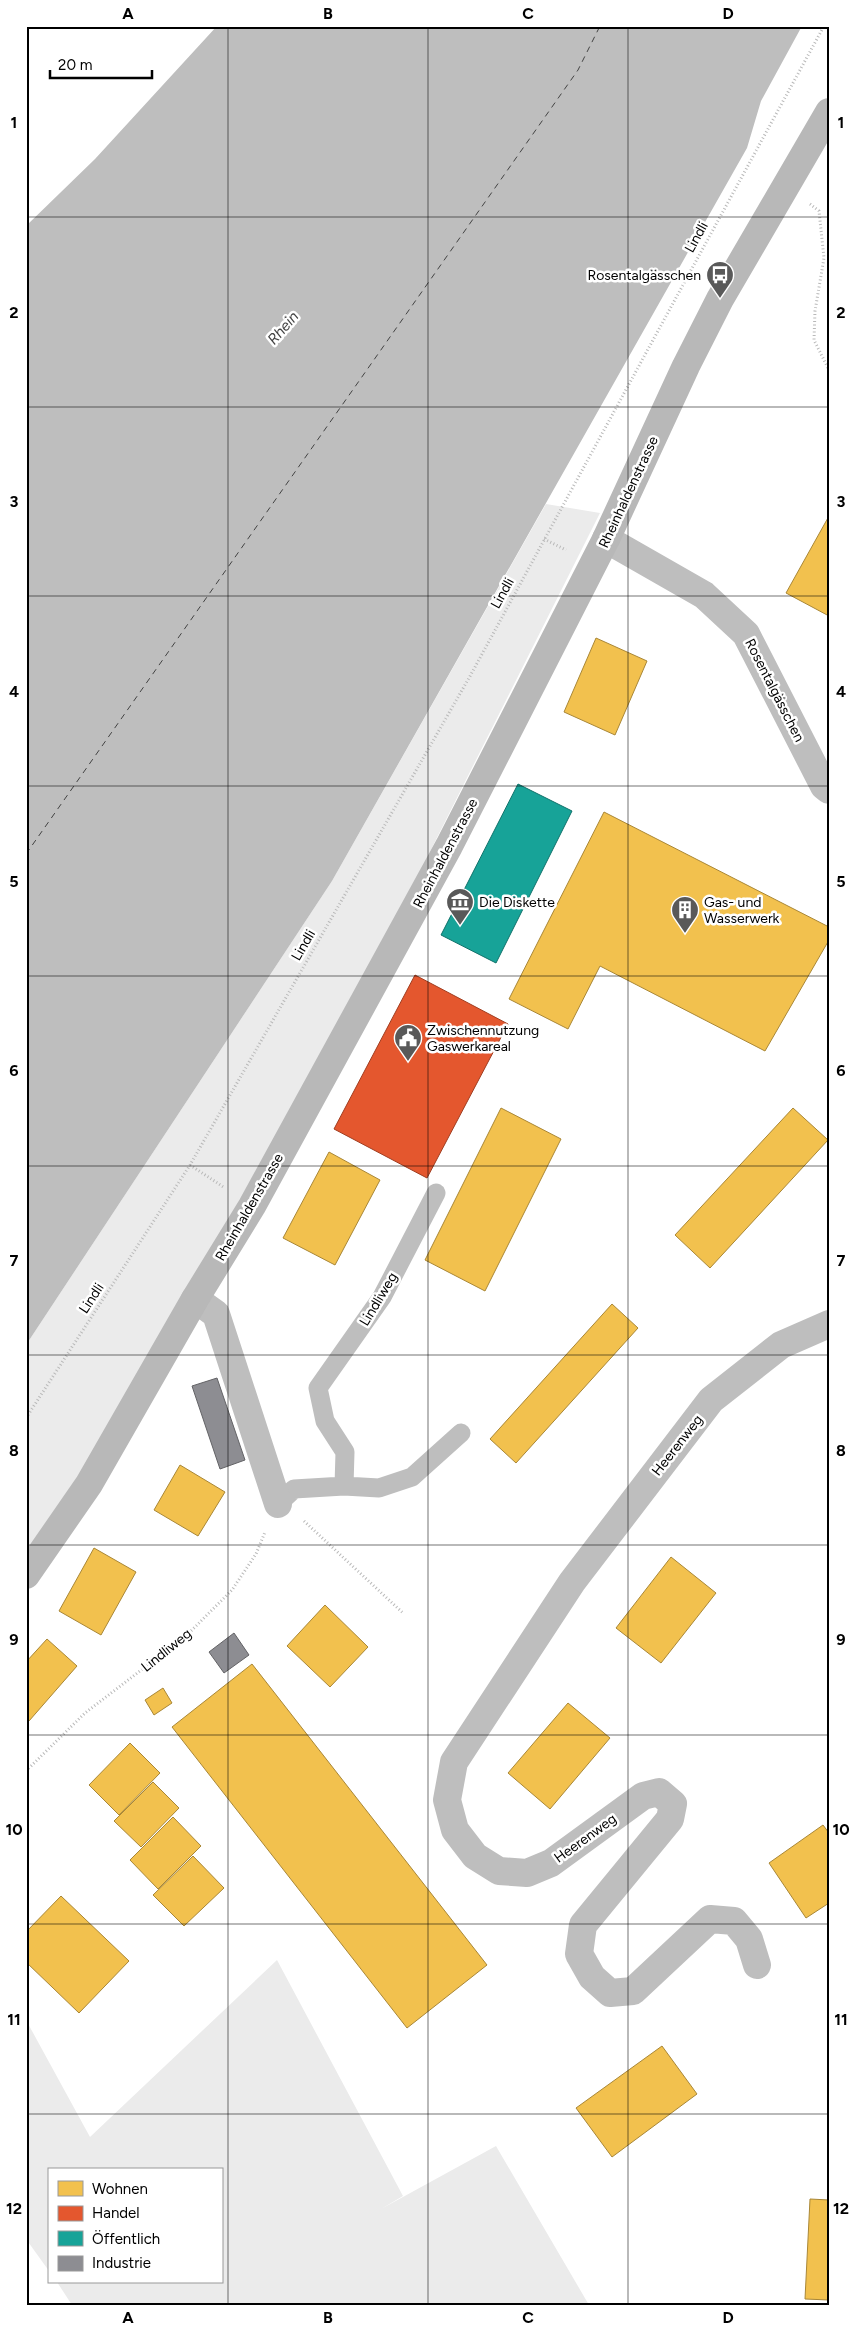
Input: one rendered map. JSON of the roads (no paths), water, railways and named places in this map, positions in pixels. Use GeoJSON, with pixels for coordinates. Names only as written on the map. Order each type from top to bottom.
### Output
{"type":"FeatureCollection","features":[{"type":"Feature","properties":{"kind":"main road","name":"Rheinhaldenstrasse"},"geometry":{"type":"LineString","coordinates":[[26,1575],[89,1484],[195,1299],[252,1206],[449,846],[606,539],[707,324],[784,184],[829,112]]}},
{"type":"Feature","properties":{"kind":"street","name":"Rosentalgässchen"},"geometry":{"type":"LineString","coordinates":[[606,539],[704,595],[746,634],[824,786],[829,790]]}},
{"type":"Feature","properties":{"kind":"street"},"geometry":{"type":"LineString","coordinates":[[195,1299],[216,1314],[278,1504]]}},
{"type":"Feature","properties":{"kind":"street","name":"Heerenweg"},"geometry":{"type":"LineString","coordinates":[[757,1965],[749,1939],[734,1921],[710,1919],[633,1992],[610,1993],[592,1977],[578,1954],[583,1924],[670,1819],[673,1804],[659,1792],[642,1796],[551,1863],[527,1873],[499,1871],[475,1856],[456,1830],[447,1800],[454,1762],[572,1582],[711,1400],[781,1344],[829,1324]]}},
{"type":"Feature","properties":{"kind":"lane","name":"Lindliweg"},"geometry":{"type":"LineString","coordinates":[[344,1486],[345,1452],[325,1421],[318,1388],[382,1297],[436,1193]]}},
{"type":"Feature","properties":{"kind":"lane"},"geometry":{"type":"LineString","coordinates":[[278,1504],[294,1489],[344,1486],[378,1488],[412,1478],[461,1433]]}},
{"type":"Feature","properties":{"kind":"water","name":"Rhein"},"geometry":{"type":"Polygon","coordinates":[[[217,26],[802,26],[761,101],[747,148],[332,881],[26,1345],[26,226],[95,159],[217,26]]]}},
{"type":"Feature","properties":{"kind":"place","name":"Rosentalgässchen"},"geometry":{"type":"Point","coordinates":[720,299]}},
{"type":"Feature","properties":{"kind":"place","name":"Die Diskette"},"geometry":{"type":"Point","coordinates":[460,926]}},
{"type":"Feature","properties":{"kind":"place","name":"Gas- und Wasserwerk"},"geometry":{"type":"Point","coordinates":[685,934]}},
{"type":"Feature","properties":{"kind":"place","name":"Zwischennutzung Gaswerkareal"},"geometry":{"type":"Point","coordinates":[408,1062]}}]}
